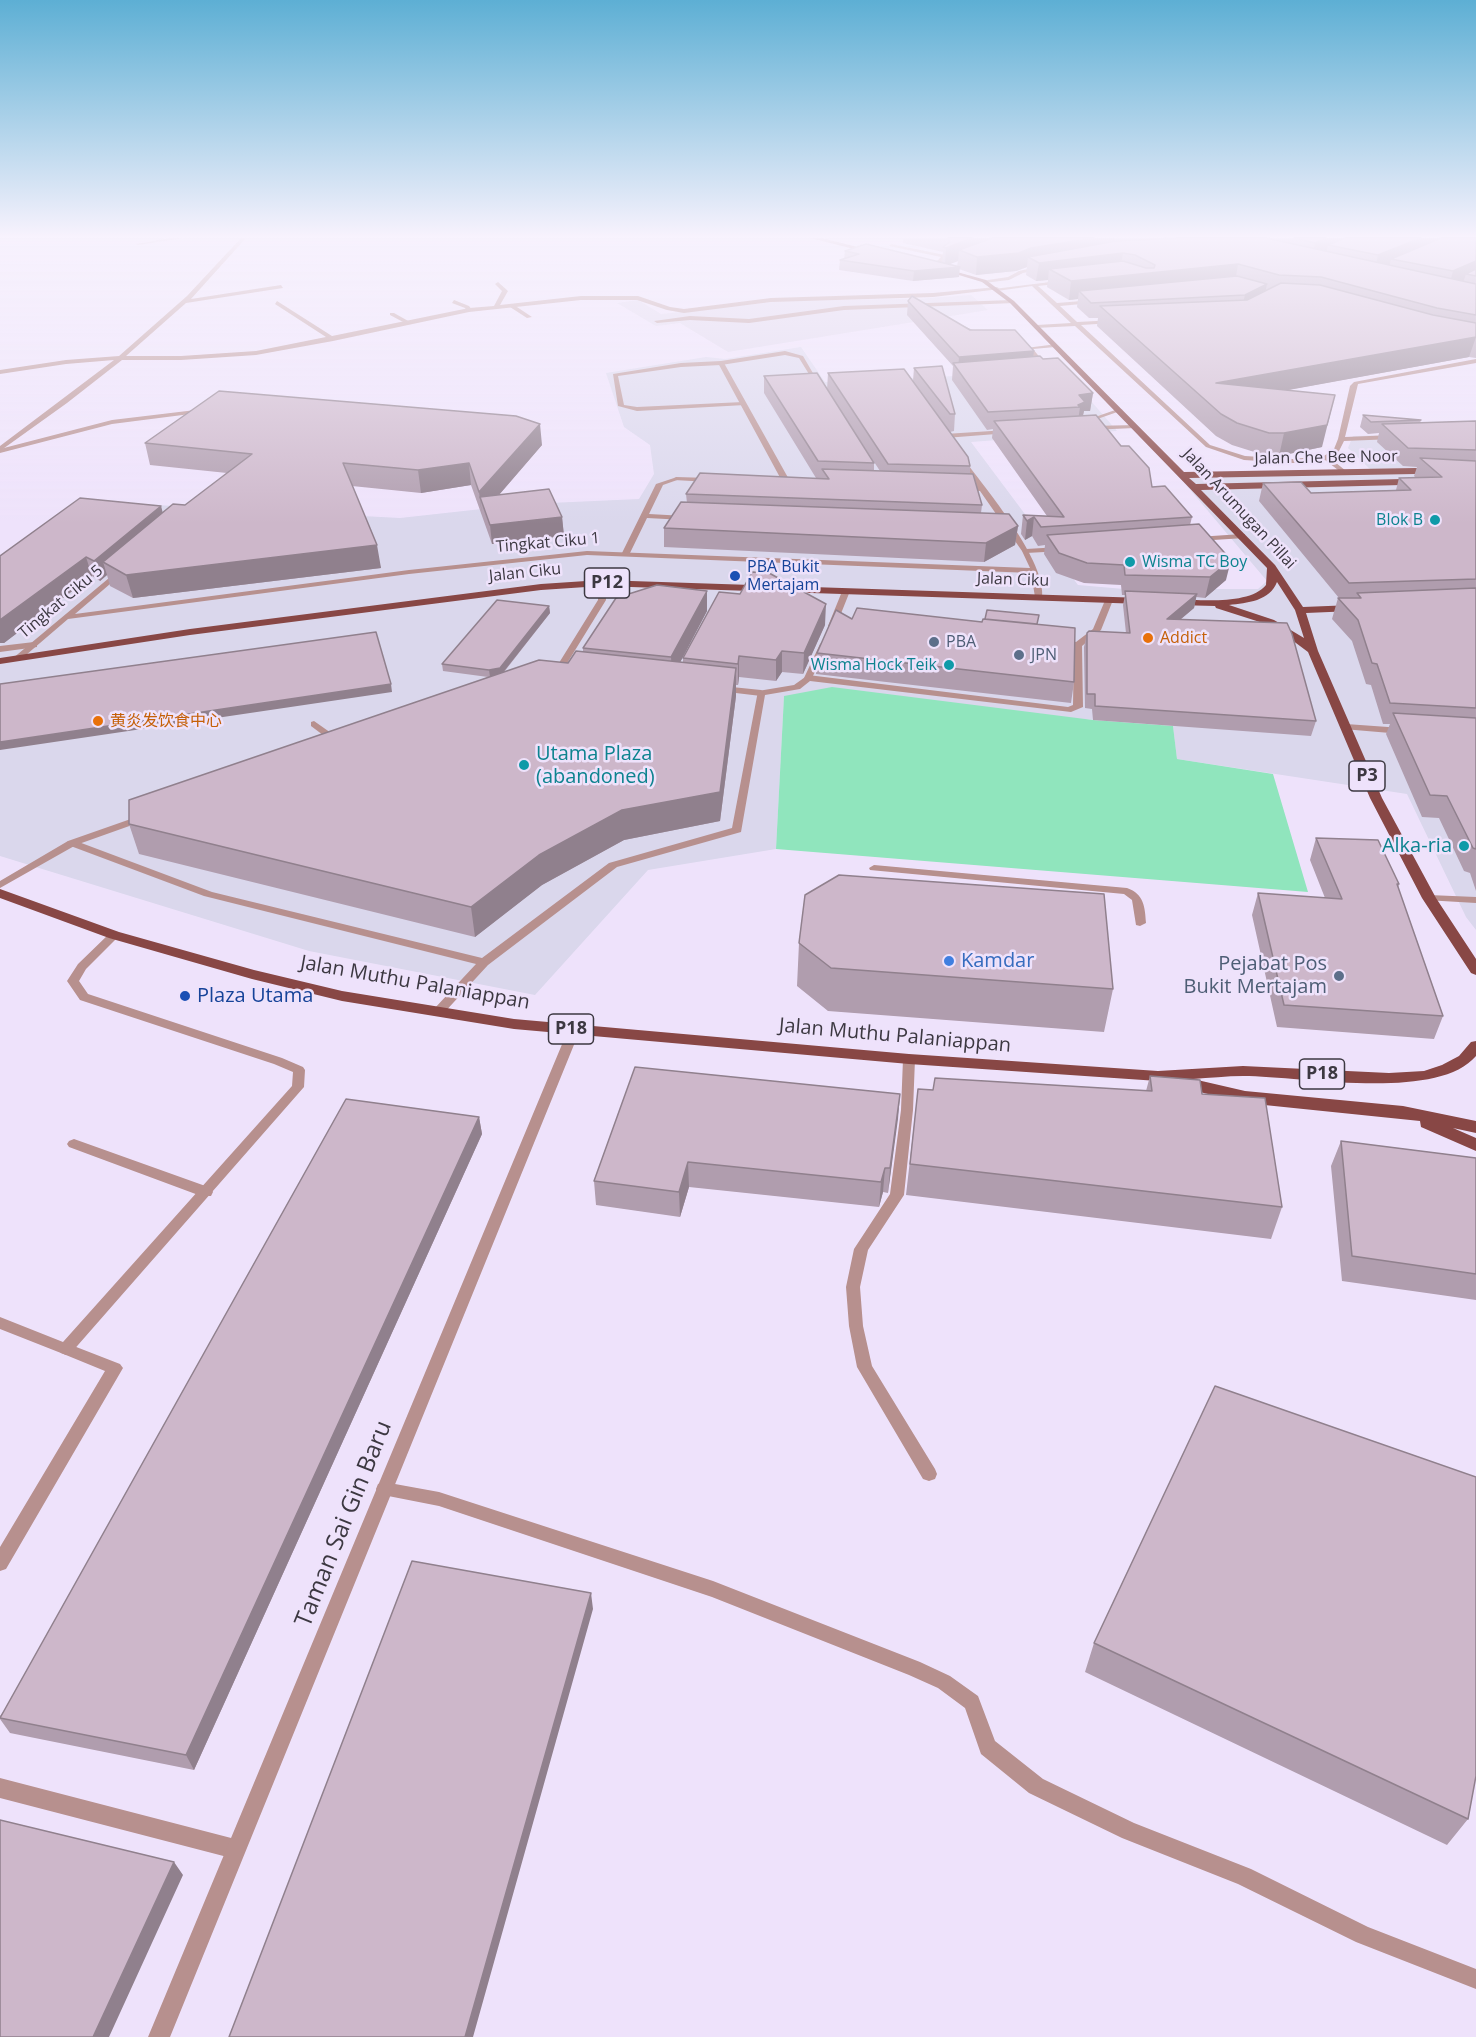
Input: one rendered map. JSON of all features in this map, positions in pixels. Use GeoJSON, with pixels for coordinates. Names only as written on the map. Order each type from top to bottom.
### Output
{"type":"FeatureCollection","features":[{"type":"Feature","properties":{"kind":"main road","name":"Jalan Arumugan Pillai"},"geometry":{"type":"LineString","coordinates":[[1043,333],[1272,567],[1300,610],[1313,651],[1377,798],[1429,898],[1476,970]]}},
{"type":"Feature","properties":{"kind":"main road","name":"Jalan Che Bee Noor"},"geometry":{"type":"LineString","coordinates":[[1184,475],[1414,471],[1472,475]]}},
{"type":"Feature","properties":{"kind":"main road","name":"Jalan Che Bee Noor"},"geometry":{"type":"LineString","coordinates":[[1195,487],[1422,481],[1472,475]]}},
{"type":"Feature","properties":{"kind":"main road"},"geometry":{"type":"LineString","coordinates":[[1168,602],[1203,603],[1259,596],[1272,584],[1272,567]]}},
{"type":"Feature","properties":{"kind":"main road","name":"Jalan Ciku"},"geometry":{"type":"LineString","coordinates":[[0,661],[235,626],[541,587],[601,583],[724,591],[846,591],[1156,601]]}},
{"type":"Feature","properties":{"kind":"main road"},"geometry":{"type":"LineString","coordinates":[[1203,603],[1264,618],[1288,631],[1313,651]]}},
{"type":"Feature","properties":{"kind":"main road"},"geometry":{"type":"LineString","coordinates":[[1300,610],[1367,607]]}},
{"type":"Feature","properties":{"kind":"main road","name":"Jalan Muthu Palaniappan"},"geometry":{"type":"LineString","coordinates":[[0,893],[114,935],[252,974],[342,996],[514,1024],[909,1059],[1158,1076],[1243,1071],[1389,1077],[1425,1076],[1456,1065],[1464,1060],[1476,1046]]}},
{"type":"Feature","properties":{"kind":"main road","name":"Jalan Muthu Palaniappan"},"geometry":{"type":"LineString","coordinates":[[1158,1076],[1245,1097],[1403,1112],[1476,1127]]}},
{"type":"Feature","properties":{"kind":"main road"},"geometry":{"type":"LineString","coordinates":[[1403,1112],[1476,1145]]}},
{"type":"Feature","properties":{"kind":"street"},"geometry":{"type":"LineString","coordinates":[[0,450],[60,406],[149,333]]}},
{"type":"Feature","properties":{"kind":"street"},"geometry":{"type":"LineString","coordinates":[[324,333],[333,339]]}},
{"type":"Feature","properties":{"kind":"street"},"geometry":{"type":"LineString","coordinates":[[0,372],[66,362],[121,358],[181,358],[256,352],[359,333]]}},
{"type":"Feature","properties":{"kind":"street"},"geometry":{"type":"LineString","coordinates":[[1086,333],[1208,446],[1244,458],[1293,461],[1326,458],[1336,450],[1341,439],[1353,386],[1356,383],[1476,361]]}},
{"type":"Feature","properties":{"kind":"street"},"geometry":{"type":"LineString","coordinates":[[1035,371],[1042,369],[1043,365],[1029,348],[1055,345]]}},
{"type":"Feature","properties":{"kind":"street"},"geometry":{"type":"LineString","coordinates":[[743,404],[637,409],[621,406],[615,375],[785,353],[801,357],[824,395]]}},
{"type":"Feature","properties":{"kind":"street"},"geometry":{"type":"LineString","coordinates":[[1458,358],[1468,362]]}},
{"type":"Feature","properties":{"kind":"street"},"geometry":{"type":"LineString","coordinates":[[1442,362],[1451,365]]}},
{"type":"Feature","properties":{"kind":"street"},"geometry":{"type":"LineString","coordinates":[[721,363],[787,483]]}},
{"type":"Feature","properties":{"kind":"street"},"geometry":{"type":"LineString","coordinates":[[818,385],[829,384]]}},
{"type":"Feature","properties":{"kind":"street"},"geometry":{"type":"LineString","coordinates":[[0,450],[112,422],[210,410]]}},
{"type":"Feature","properties":{"kind":"street"},"geometry":{"type":"LineString","coordinates":[[1070,426],[1120,410]]}},
{"type":"Feature","properties":{"kind":"street"},"geometry":{"type":"LineString","coordinates":[[1081,428],[1135,426]]}},
{"type":"Feature","properties":{"kind":"street"},"geometry":{"type":"LineString","coordinates":[[938,427],[951,445]]}},
{"type":"Feature","properties":{"kind":"street"},"geometry":{"type":"LineString","coordinates":[[945,436],[1014,432]]}},
{"type":"Feature","properties":{"kind":"street"},"geometry":{"type":"LineString","coordinates":[[1341,439],[1397,437]]}},
{"type":"Feature","properties":{"kind":"street"},"geometry":{"type":"LineString","coordinates":[[957,454],[1026,551],[1035,571],[1039,597]]}},
{"type":"Feature","properties":{"kind":"street"},"geometry":{"type":"LineString","coordinates":[[1326,458],[1344,472]]}},
{"type":"Feature","properties":{"kind":"street"},"geometry":{"type":"LineString","coordinates":[[626,553],[660,484],[676,479],[721,481]]}},
{"type":"Feature","properties":{"kind":"street"},"geometry":{"type":"LineString","coordinates":[[776,482],[799,483]]}},
{"type":"Feature","properties":{"kind":"street"},"geometry":{"type":"LineString","coordinates":[[949,488],[982,489]]}},
{"type":"Feature","properties":{"kind":"street"},"geometry":{"type":"LineString","coordinates":[[644,516],[692,518]]}},
{"type":"Feature","properties":{"kind":"street"},"geometry":{"type":"LineString","coordinates":[[999,529],[1010,529]]}},
{"type":"Feature","properties":{"kind":"street"},"geometry":{"type":"LineString","coordinates":[[1185,540],[1242,536]]}},
{"type":"Feature","properties":{"kind":"street"},"geometry":{"type":"LineString","coordinates":[[1026,551],[1071,548]]}},
{"type":"Feature","properties":{"kind":"street","name":"Tingkat Ciku 1"},"geometry":{"type":"LineString","coordinates":[[67,616],[409,572],[587,553],[1035,571]]}},
{"type":"Feature","properties":{"kind":"street","name":"Tingkat Ciku 5"},"geometry":{"type":"LineString","coordinates":[[16,659],[125,566]]}},
{"type":"Feature","properties":{"kind":"street"},"geometry":{"type":"LineString","coordinates":[[558,671],[602,600],[601,583]]}},
{"type":"Feature","properties":{"kind":"street"},"geometry":{"type":"LineString","coordinates":[[707,688],[761,693],[797,687],[808,678],[846,591]]}},
{"type":"Feature","properties":{"kind":"street"},"geometry":{"type":"LineString","coordinates":[[1055,643],[1078,645],[1097,630],[1109,600]]}},
{"type":"Feature","properties":{"kind":"street"},"geometry":{"type":"LineString","coordinates":[[835,619],[847,620]]}},
{"type":"Feature","properties":{"kind":"street"},"geometry":{"type":"LineString","coordinates":[[0,649],[34,645]]}},
{"type":"Feature","properties":{"kind":"street"},"geometry":{"type":"LineString","coordinates":[[808,678],[1068,710],[1078,707],[1078,645]]}},
{"type":"Feature","properties":{"kind":"street"},"geometry":{"type":"LineString","coordinates":[[546,675],[558,671],[569,673]]}},
{"type":"Feature","properties":{"kind":"street"},"geometry":{"type":"LineString","coordinates":[[438,1012],[484,962],[613,865],[737,830],[761,693]]}},
{"type":"Feature","properties":{"kind":"street"},"geometry":{"type":"LineString","coordinates":[[314,724],[344,747],[333,751]]}},
{"type":"Feature","properties":{"kind":"street"},"geometry":{"type":"LineString","coordinates":[[1346,727],[1417,732]]}},
{"type":"Feature","properties":{"kind":"street"},"geometry":{"type":"LineString","coordinates":[[0,885],[72,843],[159,812]]}},
{"type":"Feature","properties":{"kind":"street"},"geometry":{"type":"LineString","coordinates":[[72,843],[208,894],[484,962]]}},
{"type":"Feature","properties":{"kind":"street"},"geometry":{"type":"LineString","coordinates":[[874,868],[952,881],[1127,891],[1136,896],[1140,923]]}},
{"type":"Feature","properties":{"kind":"street"},"geometry":{"type":"LineString","coordinates":[[1429,898],[1476,900]]}},
{"type":"Feature","properties":{"kind":"street"},"geometry":{"type":"LineString","coordinates":[[66,1349],[298,1087],[299,1070],[84,996],[74,981],[82,967],[114,935]]}},
{"type":"Feature","properties":{"kind":"street","name":"Taman Sai Gin Baru"},"geometry":{"type":"LineString","coordinates":[[159,2037],[574,1030]]}},
{"type":"Feature","properties":{"kind":"street"},"geometry":{"type":"LineString","coordinates":[[909,1059],[907,1110],[897,1195],[861,1249],[853,1287],[856,1326],[865,1366],[929,1474]]}},
{"type":"Feature","properties":{"kind":"street"},"geometry":{"type":"LineString","coordinates":[[74,1144],[206,1191]]}},
{"type":"Feature","properties":{"kind":"street"},"geometry":{"type":"LineString","coordinates":[[0,1323],[115,1368],[0,1563]]}},
{"type":"Feature","properties":{"kind":"street"},"geometry":{"type":"LineString","coordinates":[[384,1489],[439,1499],[713,1589],[914,1668],[944,1682],[972,1702],[988,1747],[1036,1786],[1129,1831],[1244,1876],[1363,1935],[1476,1979]]}},
{"type":"Feature","properties":{"kind":"street"},"geometry":{"type":"LineString","coordinates":[[0,1788],[235,1850]]}},
{"type":"Feature","properties":{"kind":"shaded area"},"geometry":{"type":"Polygon","coordinates":[[[697,333],[845,333],[728,352],[697,333]]]}},
{"type":"Feature","properties":{"kind":"shaded area"},"geometry":{"type":"Polygon","coordinates":[[[801,347],[825,382],[1065,371],[1117,431],[971,442],[1078,585],[1124,589],[1258,589],[1267,581],[1176,473],[1370,469],[1348,448],[1353,436],[1476,433],[1476,930],[1466,917],[1407,794],[1177,759],[1173,726],[784,696],[776,849],[648,870],[535,995],[309,951],[0,856],[0,561],[81,501],[400,518],[527,504],[639,499],[654,474],[650,445],[624,427],[606,373],[706,357],[725,359],[801,347]]]}},
{"type":"Feature","properties":{"kind":"green space"},"geometry":{"type":"Polygon","coordinates":[[[832,687],[1093,720],[1173,726],[1177,759],[1273,774],[1308,892],[776,849],[784,696],[832,687]]]}},
{"type":"Feature","properties":{"kind":"building"},"geometry":{"type":"Polygon","coordinates":[[[937,333],[1018,333],[1034,351],[959,357],[937,333]]]}},
{"type":"Feature","properties":{"kind":"building"},"geometry":{"type":"Polygon","coordinates":[[[1130,333],[1476,333],[1476,337],[1216,383],[1335,395],[1327,425],[1284,433],[1269,433],[1237,423],[1221,414],[1130,333]]]}},
{"type":"Feature","properties":{"kind":"building"},"geometry":{"type":"Polygon","coordinates":[[[1040,356],[1043,359],[1058,358],[1093,393],[1079,395],[1085,402],[1078,405],[1080,407],[988,412],[953,363],[1040,356]]]}},
{"type":"Feature","properties":{"kind":"building"},"geometry":{"type":"Polygon","coordinates":[[[942,366],[955,414],[950,414],[914,368],[942,366]]]}},
{"type":"Feature","properties":{"kind":"building"},"geometry":{"type":"Polygon","coordinates":[[[904,369],[968,457],[970,466],[888,464],[828,373],[904,369]]]}},
{"type":"Feature","properties":{"kind":"building"},"geometry":{"type":"Polygon","coordinates":[[[817,373],[874,463],[818,461],[764,376],[817,373]]]}},
{"type":"Feature","properties":{"kind":"building"},"geometry":{"type":"Polygon","coordinates":[[[219,391],[516,416],[540,424],[479,492],[469,463],[418,470],[343,463],[377,545],[126,575],[103,562],[173,504],[185,505],[252,454],[145,443],[219,391]]]}},
{"type":"Feature","properties":{"kind":"building"},"geometry":{"type":"Polygon","coordinates":[[[1096,415],[1121,446],[1129,446],[1149,468],[1152,487],[1165,486],[1192,517],[1041,527],[1034,517],[1027,521],[1023,515],[1064,517],[994,421],[1096,415]]]}},
{"type":"Feature","properties":{"kind":"building"},"geometry":{"type":"Polygon","coordinates":[[[1363,415],[1421,420],[1371,422],[1363,415]]]}},
{"type":"Feature","properties":{"kind":"building"},"geometry":{"type":"Polygon","coordinates":[[[1476,421],[1476,450],[1408,448],[1382,424],[1476,421]]]}},
{"type":"Feature","properties":{"kind":"building"},"geometry":{"type":"Polygon","coordinates":[[[1420,458],[1476,461],[1476,579],[1349,583],[1263,483],[1301,482],[1311,493],[1411,490],[1399,478],[1442,477],[1420,458]]]}},
{"type":"Feature","properties":{"kind":"building"},"geometry":{"type":"Polygon","coordinates":[[[822,469],[973,474],[982,505],[686,494],[700,473],[829,479],[822,469]]]}},
{"type":"Feature","properties":{"kind":"building"},"geometry":{"type":"Polygon","coordinates":[[[549,489],[562,517],[490,525],[480,497],[549,489]]]}},
{"type":"Feature","properties":{"kind":"building"},"geometry":{"type":"Polygon","coordinates":[[[80,498],[161,506],[94,561],[86,557],[0,620],[0,556],[80,498]]]}},
{"type":"Feature","properties":{"kind":"building"},"geometry":{"type":"Polygon","coordinates":[[[681,502],[1009,514],[1018,526],[986,543],[664,528],[681,502]]]}},
{"type":"Feature","properties":{"kind":"building"},"geometry":{"type":"Polygon","coordinates":[[[1199,524],[1231,560],[1210,577],[1125,575],[1124,565],[1087,563],[1059,553],[1047,535],[1199,524]]]}},
{"type":"Feature","properties":{"kind":"building"},"geometry":{"type":"Polygon","coordinates":[[[752,572],[769,573],[826,604],[804,653],[782,651],[776,660],[739,656],[738,664],[683,658],[719,592],[740,594],[752,572]]]}},
{"type":"Feature","properties":{"kind":"building"},"geometry":{"type":"Polygon","coordinates":[[[657,585],[707,591],[671,657],[583,648],[616,598],[657,585]]]}},
{"type":"Feature","properties":{"kind":"building"},"geometry":{"type":"Polygon","coordinates":[[[1476,588],[1476,708],[1390,703],[1377,664],[1372,663],[1358,620],[1338,598],[1361,598],[1357,593],[1476,588]]]}},
{"type":"Feature","properties":{"kind":"building"},"geometry":{"type":"Polygon","coordinates":[[[1125,591],[1197,594],[1167,619],[1287,623],[1316,721],[1095,706],[1095,694],[1087,694],[1087,633],[1089,631],[1130,633],[1125,591]]]}},
{"type":"Feature","properties":{"kind":"building"},"geometry":{"type":"Polygon","coordinates":[[[497,600],[549,606],[500,668],[489,670],[442,664],[497,600]]]}},
{"type":"Feature","properties":{"kind":"building"},"geometry":{"type":"Polygon","coordinates":[[[857,608],[982,622],[983,619],[1075,628],[1074,682],[817,653],[836,610],[852,619],[857,608]]]}},
{"type":"Feature","properties":{"kind":"building"},"geometry":{"type":"Polygon","coordinates":[[[987,610],[1039,615],[1037,624],[985,619],[987,610]]]}},
{"type":"Feature","properties":{"kind":"building","name":"黄炎发饮食中心"},"geometry":{"type":"Polygon","coordinates":[[[376,632],[391,684],[0,742],[0,684],[376,632]]]}},
{"type":"Feature","properties":{"kind":"building","name":"Utama Plaza (abandoned)"},"geometry":{"type":"Polygon","coordinates":[[[576,651],[736,668],[720,792],[622,810],[539,855],[471,907],[129,824],[129,800],[539,660],[568,663],[576,651]]]}},
{"type":"Feature","properties":{"kind":"building"},"geometry":{"type":"Polygon","coordinates":[[[1393,713],[1476,718],[1476,849],[1473,848],[1447,796],[1430,795],[1393,713]]]}},
{"type":"Feature","properties":{"kind":"building"},"geometry":{"type":"Polygon","coordinates":[[[1316,838],[1378,840],[1399,884],[1397,884],[1443,1016],[1284,1005],[1258,893],[1342,899],[1316,838]]]}},
{"type":"Feature","properties":{"kind":"building"},"geometry":{"type":"Polygon","coordinates":[[[839,875],[1104,894],[1113,989],[831,968],[799,943],[805,895],[839,875]]]}},
{"type":"Feature","properties":{"kind":"building"},"geometry":{"type":"Polygon","coordinates":[[[635,1067],[900,1094],[890,1168],[885,1168],[881,1182],[688,1162],[679,1192],[594,1181],[635,1067]]]}},
{"type":"Feature","properties":{"kind":"building"},"geometry":{"type":"Polygon","coordinates":[[[1150,1076],[1200,1080],[1202,1094],[1265,1098],[1282,1207],[910,1164],[918,1089],[933,1090],[935,1078],[1152,1091],[1150,1076]]]}},
{"type":"Feature","properties":{"kind":"building"},"geometry":{"type":"Polygon","coordinates":[[[346,1099],[479,1117],[186,1755],[0,1718],[346,1099]]]}},
{"type":"Feature","properties":{"kind":"building"},"geometry":{"type":"Polygon","coordinates":[[[1341,1141],[1476,1158],[1476,1274],[1352,1256],[1341,1141]]]}},
{"type":"Feature","properties":{"kind":"building"},"geometry":{"type":"Polygon","coordinates":[[[1215,1386],[1476,1477],[1476,1776],[1468,1819],[1094,1643],[1215,1386]]]}},
{"type":"Feature","properties":{"kind":"building"},"geometry":{"type":"Polygon","coordinates":[[[412,1561],[591,1593],[465,2037],[229,2037],[412,1561]]]}},
{"type":"Feature","properties":{"kind":"building"},"geometry":{"type":"Polygon","coordinates":[[[0,1820],[174,1862],[93,2037],[0,2037],[0,1820]]]}},
{"type":"Feature","properties":{"kind":"place","name":"Blok B"},"geometry":{"type":"Point","coordinates":[1435,520]}},
{"type":"Feature","properties":{"kind":"place","name":"Wisma TC Boy"},"geometry":{"type":"Point","coordinates":[1130,562]}},
{"type":"Feature","properties":{"kind":"place","name":"PBA Bukit Mertajam"},"geometry":{"type":"Point","coordinates":[735,576]}},
{"type":"Feature","properties":{"kind":"place","name":"Addict"},"geometry":{"type":"Point","coordinates":[1148,638]}},
{"type":"Feature","properties":{"kind":"place","name":"PBA"},"geometry":{"type":"Point","coordinates":[934,642]}},
{"type":"Feature","properties":{"kind":"place","name":"JPN"},"geometry":{"type":"Point","coordinates":[1019,655]}},
{"type":"Feature","properties":{"kind":"place","name":"Wisma Hock Teik"},"geometry":{"type":"Point","coordinates":[949,665]}},
{"type":"Feature","properties":{"kind":"place","name":"黄炎发饮食中心"},"geometry":{"type":"Point","coordinates":[98,721]}},
{"type":"Feature","properties":{"kind":"place","name":"Utama Plaza (abandoned)"},"geometry":{"type":"Point","coordinates":[524,765]}},
{"type":"Feature","properties":{"kind":"place","name":"Alka-ria"},"geometry":{"type":"Point","coordinates":[1464,846]}},
{"type":"Feature","properties":{"kind":"place","name":"Kamdar"},"geometry":{"type":"Point","coordinates":[949,961]}},
{"type":"Feature","properties":{"kind":"place","name":"Pejabat Pos Bukit Mertajam"},"geometry":{"type":"Point","coordinates":[1339,976]}},
{"type":"Feature","properties":{"kind":"place","name":"Plaza Utama"},"geometry":{"type":"Point","coordinates":[185,996]}}]}
